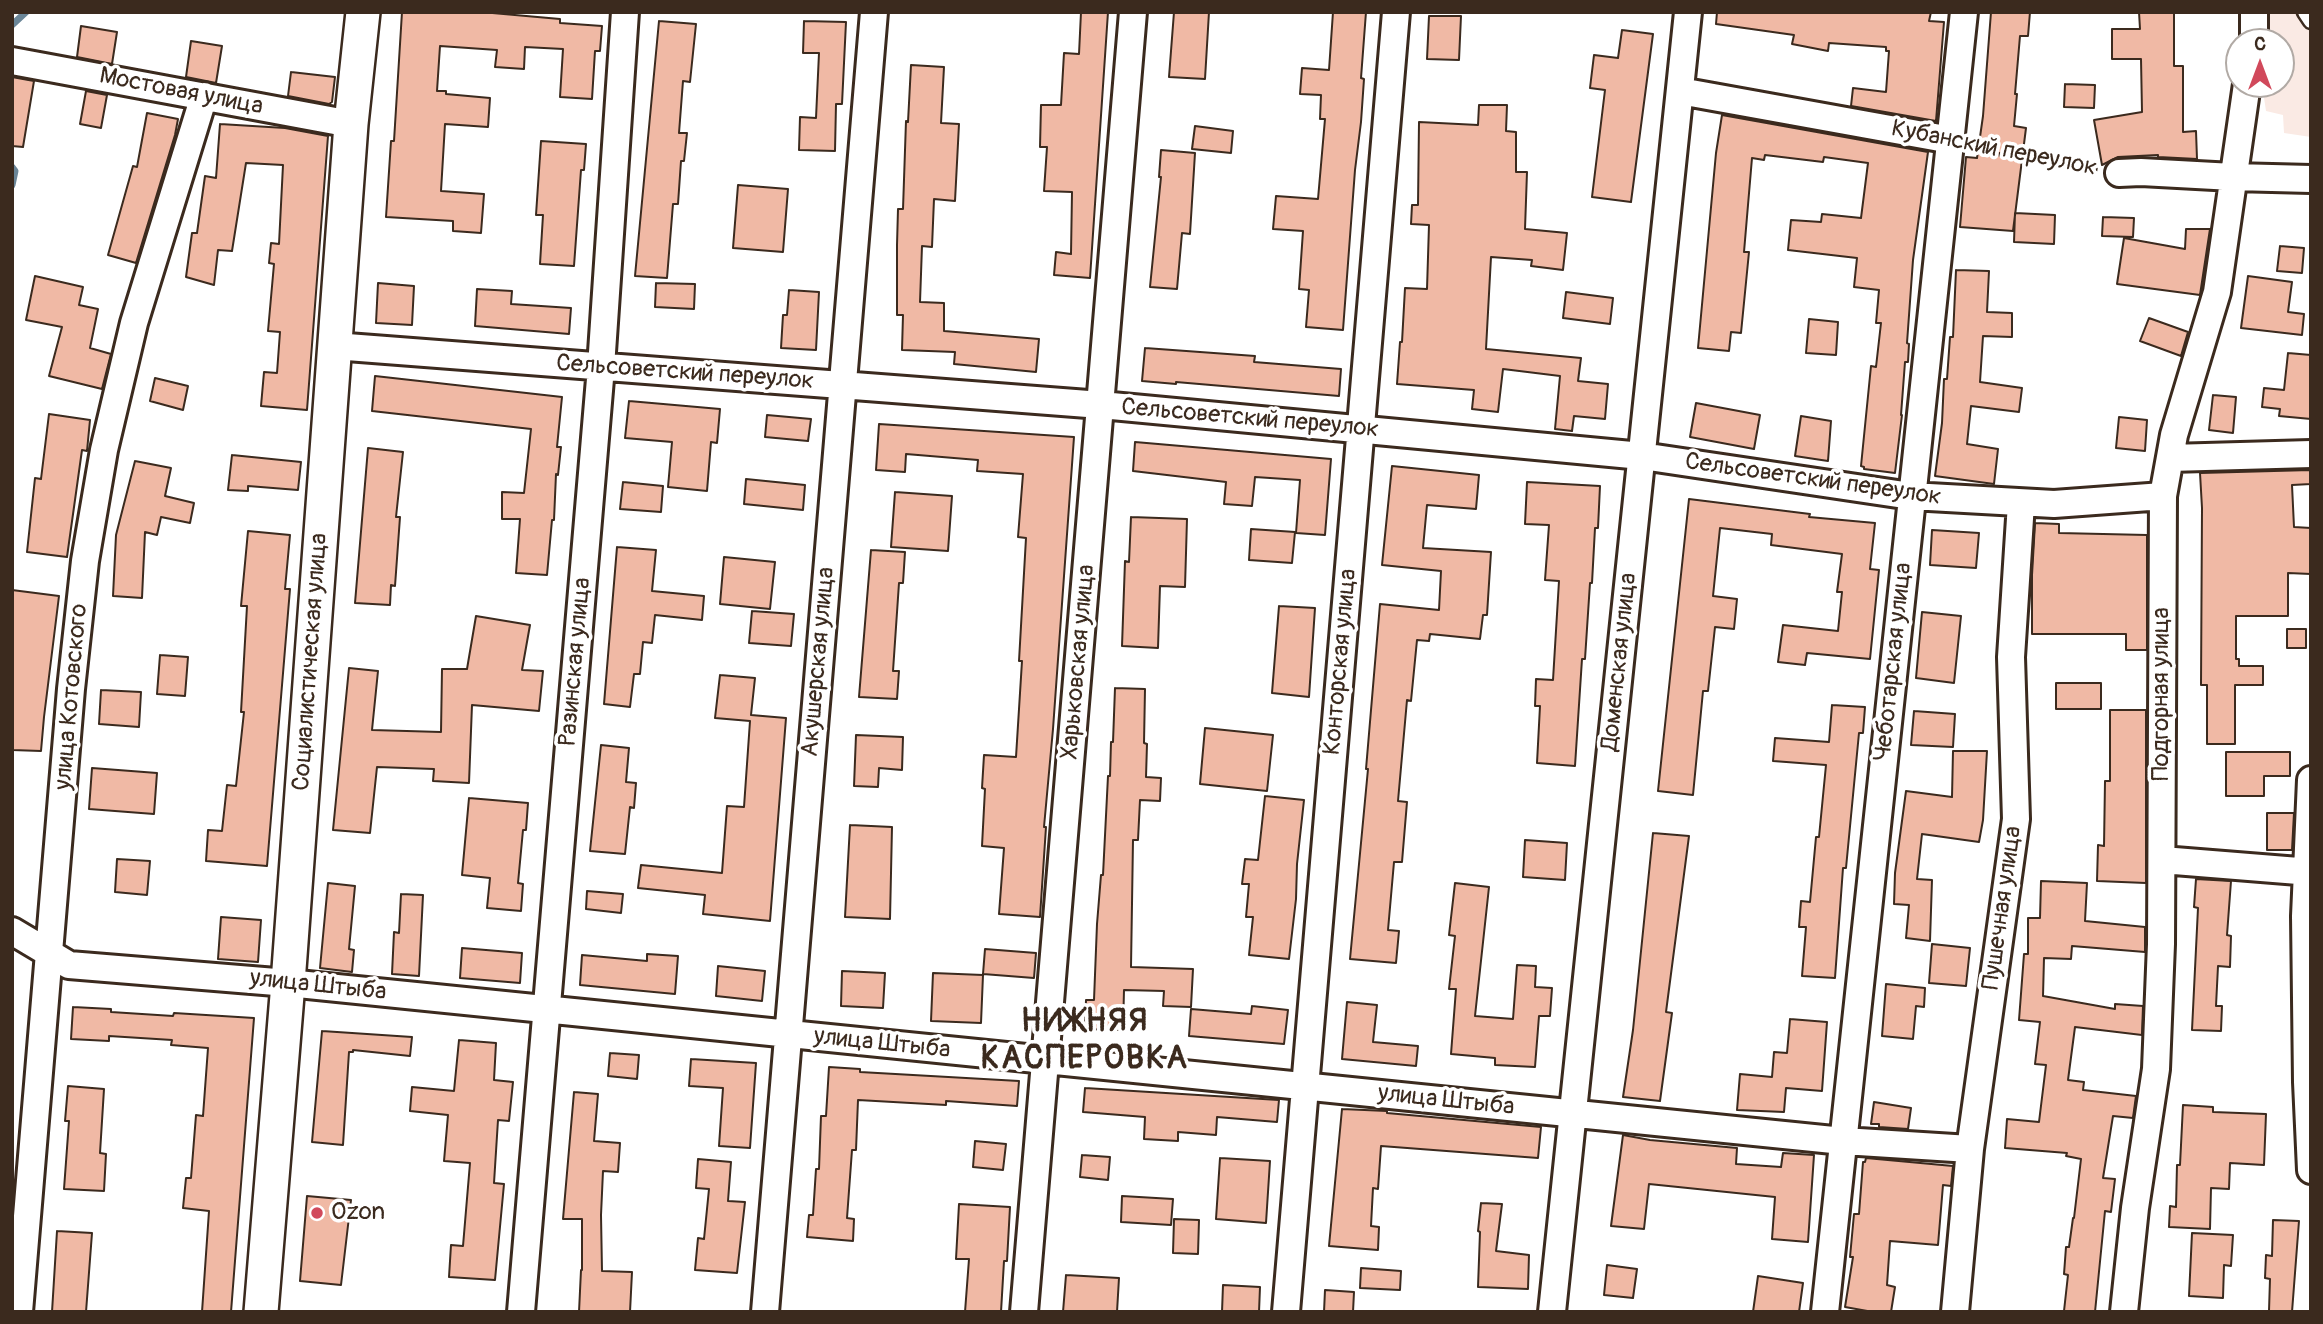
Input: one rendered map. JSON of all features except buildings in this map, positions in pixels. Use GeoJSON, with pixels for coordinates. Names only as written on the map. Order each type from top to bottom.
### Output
{"type":"FeatureCollection","features":[{"type":"Feature","properties":{"kind":"street","name":"Социалистическая улица"},"geometry":{"type":"LineString","coordinates":[[261,1312],[351,124],[363,12]]}},
{"type":"Feature","properties":{"kind":"street","name":"Разинская улица"},"geometry":{"type":"LineString","coordinates":[[521,1312],[601,367],[625,12]]}},
{"type":"Feature","properties":{"kind":"street","name":"Акушерская улица"},"geometry":{"type":"LineString","coordinates":[[765,1312],[874,12]]}},
{"type":"Feature","properties":{"kind":"street","name":"Харьковская улица"},"geometry":{"type":"LineString","coordinates":[[1024,1312],[1133,12]]}},
{"type":"Feature","properties":{"kind":"street","name":"Конторская улица"},"geometry":{"type":"LineString","coordinates":[[1286,1312],[1396,12]]}},
{"type":"Feature","properties":{"kind":"street","name":"Доменская улица"},"geometry":{"type":"LineString","coordinates":[[1552,1312],[1688,12]]}},
{"type":"Feature","properties":{"kind":"street","name":"Чеботарская улица"},"geometry":{"type":"LineString","coordinates":[[1825,1312],[1964,12]]}},
{"type":"Feature","properties":{"kind":"street","name":"Мостовая улица"},"geometry":{"type":"LineString","coordinates":[[12,61],[351,124]]}},
{"type":"Feature","properties":{"kind":"street","name":"Кубанский переулок"},"geometry":{"type":"LineString","coordinates":[[1680,91],[1951,140]]}},
{"type":"Feature","properties":{"kind":"street","name":"улица Котовского"},"geometry":{"type":"LineString","coordinates":[[19,1312],[83,573],[104,450],[134,323],[204,96]]}},
{"type":"Feature","properties":{"kind":"street","name":"Подгорная улица"},"geometry":{"type":"LineString","coordinates":[[2124,1312],[2135,1208],[2157,1069],[2162,860],[2163,496],[2174,435],[2217,292],[2245,98]]}},
{"type":"Feature","properties":{"kind":"street","name":"Кубанский переулок"},"geometry":{"type":"LineString","coordinates":[[2119,173],[2311,179]]}},
{"type":"Feature","properties":{"kind":"street","name":"Сельсоветский переулок"},"geometry":{"type":"LineString","coordinates":[[334,346],[1101,405],[1642,456],[1911,496],[2054,504],[2163,496]]}},
{"type":"Feature","properties":{"kind":"street"},"geometry":{"type":"LineString","coordinates":[[2170,458],[2311,454]]}},
{"type":"Feature","properties":{"kind":"street","name":"Пушечная улица"},"geometry":{"type":"LineString","coordinates":[[1955,1312],[1969,1149],[2016,819],[2011,657],[2021,503]]}},
{"type":"Feature","properties":{"kind":"street"},"geometry":{"type":"LineString","coordinates":[[2311,780],[2307,1082],[2311,1170]]}},
{"type":"Feature","properties":{"kind":"street"},"geometry":{"type":"LineString","coordinates":[[2162,860],[2309,872]]}},
{"type":"Feature","properties":{"kind":"street","name":"улица Штыба"},"geometry":{"type":"LineString","coordinates":[[12,931],[69,965],[288,983],[1843,1141],[1969,1149]]}},
{"type":"Feature","properties":{"kind":"lane"},"geometry":{"type":"LineString","coordinates":[[2305,12],[2311,21]]}},
{"type":"Feature","properties":{"kind":"path","name":"Кубанский переулок"},"geometry":{"type":"LineString","coordinates":[[1951,140],[1971,149],[2119,173]]}},
{"type":"Feature","properties":{"kind":"shaded area"},"geometry":{"type":"Polygon","coordinates":[[[2252,12],[2311,12],[2311,137],[2284,133],[2283,115],[2266,111],[2264,98],[2295,98],[2295,28],[2254,28],[2252,12]]]}},
{"type":"Feature","properties":{"kind":"waterway"},"geometry":{"type":"LineString","coordinates":[[12,25],[26,12]]}},
{"type":"Feature","properties":{"kind":"waterway"},"geometry":{"type":"LineString","coordinates":[[12,167],[15,171],[12,185]]}},
{"type":"Feature","properties":{"kind":"place","name":"Ozon"},"geometry":{"type":"Point","coordinates":[317,1213]}},
{"type":"Feature","properties":{"kind":"district","name":"НИЖНЯЯ КАСПЕРОВКА"},"geometry":{"type":"Point","coordinates":[1085,1042]}}]}
